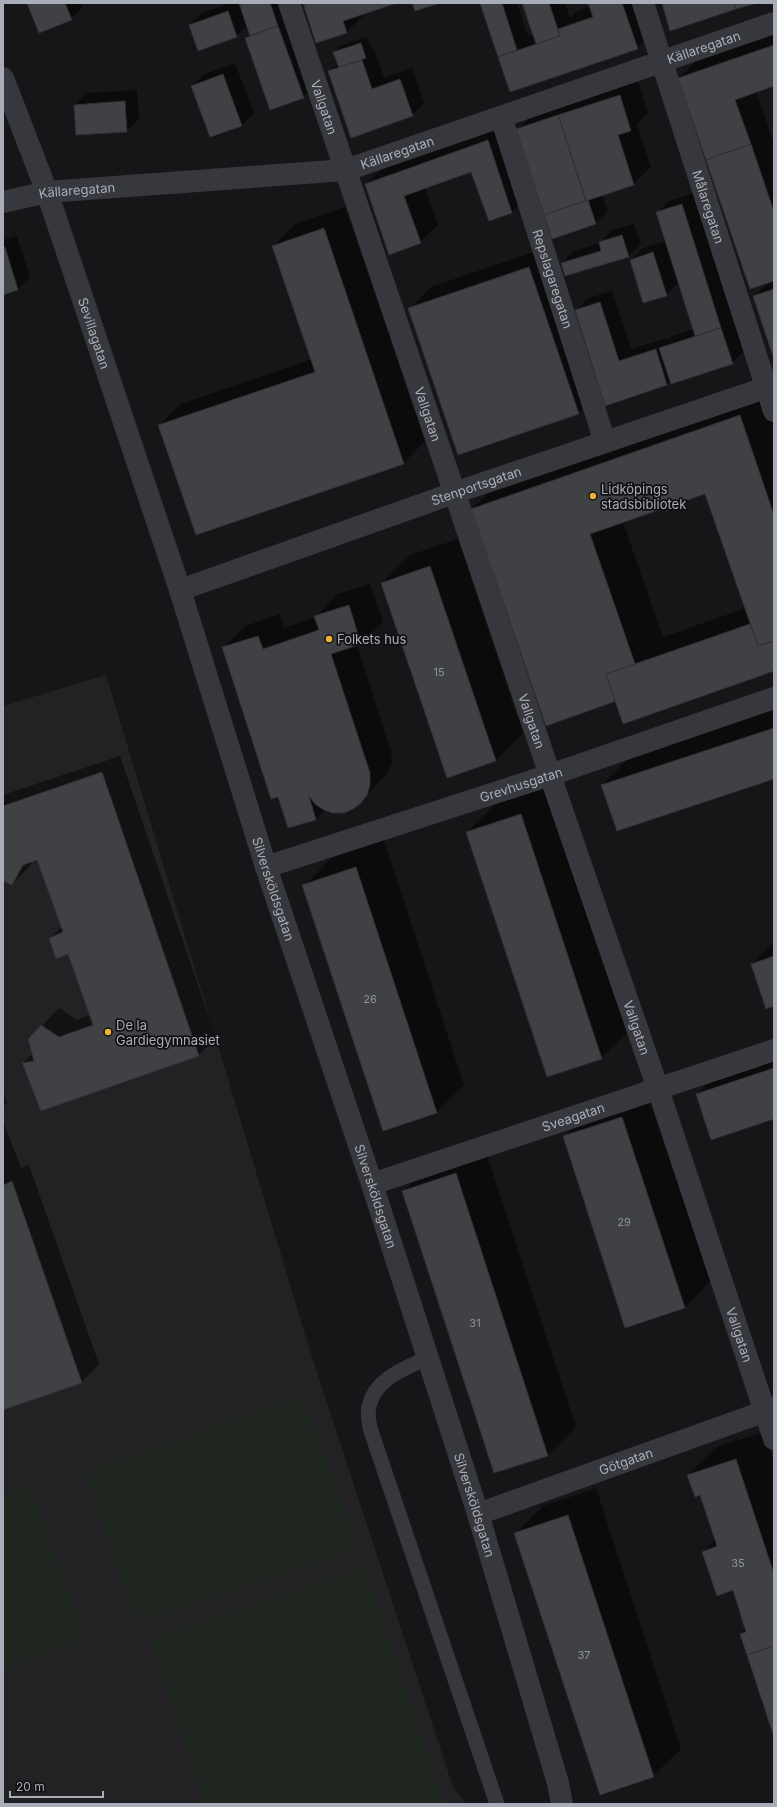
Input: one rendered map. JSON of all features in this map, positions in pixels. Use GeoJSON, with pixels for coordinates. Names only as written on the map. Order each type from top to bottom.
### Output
{"type":"FeatureCollection","features":[{"type":"Feature","properties":{"kind":"street","name":"Vallgatan"},"geometry":{"type":"LineString","coordinates":[[289,3],[550,775],[769,1410],[774,1439]]}},
{"type":"Feature","properties":{"kind":"street","name":"Målaregatan"},"geometry":{"type":"LineString","coordinates":[[643,3],[770,387],[774,411]]}},
{"type":"Feature","properties":{"kind":"street","name":"Källaregatan"},"geometry":{"type":"LineString","coordinates":[[3,202],[47,192],[346,170],[774,23]]}},
{"type":"Feature","properties":{"kind":"street","name":"Sevillagatan"},"geometry":{"type":"LineString","coordinates":[[3,78],[47,192],[180,590]]}},
{"type":"Feature","properties":{"kind":"street","name":"Repslagaregatan"},"geometry":{"type":"LineString","coordinates":[[501,117],[605,442]]}},
{"type":"Feature","properties":{"kind":"street","name":"Stenportsgatan"},"geometry":{"type":"LineString","coordinates":[[180,590],[454,493],[770,387]]}},
{"type":"Feature","properties":{"kind":"street","name":"Silversköldsgatan"},"geometry":{"type":"LineString","coordinates":[[180,590],[266,867],[372,1184],[478,1514],[558,1783],[562,1804]]}},
{"type":"Feature","properties":{"kind":"street","name":"Grevhusgatan"},"geometry":{"type":"LineString","coordinates":[[266,867],[550,775],[774,698]]}},
{"type":"Feature","properties":{"kind":"street","name":"Sveagatan"},"geometry":{"type":"LineString","coordinates":[[372,1184],[774,1050]]}},
{"type":"Feature","properties":{"kind":"street","name":"Götgatan"},"geometry":{"type":"LineString","coordinates":[[478,1514],[769,1410]]}},
{"type":"Feature","properties":{"kind":"lane"},"geometry":{"type":"LineString","coordinates":[[427,1358],[390,1376],[378,1387],[369,1407],[370,1428],[497,1804]]}},
{"type":"Feature","properties":{"kind":"shaded area","name":"De la Gardiegymnasiet"},"geometry":{"type":"Polygon","coordinates":[[[106,675],[312,1357],[453,1787],[466,1804],[3,1804],[3,706],[106,675]]]}},
{"type":"Feature","properties":{"kind":"shaded area"},"geometry":{"type":"Polygon","coordinates":[[[303,1395],[359,1548],[137,1622],[84,1473],[303,1395]]]}},
{"type":"Feature","properties":{"kind":"shaded area"},"geometry":{"type":"Polygon","coordinates":[[[31,1486],[86,1640],[3,1669],[3,1496],[31,1486]]]}},
{"type":"Feature","properties":{"kind":"shaded area"},"geometry":{"type":"Polygon","coordinates":[[[366,1567],[445,1804],[205,1804],[150,1639],[366,1567]]]}},
{"type":"Feature","properties":{"kind":"building"},"geometry":{"type":"Polygon","coordinates":[[[27,3],[65,3],[72,20],[39,33],[27,3]]]}},
{"type":"Feature","properties":{"kind":"building"},"geometry":{"type":"Polygon","coordinates":[[[239,3],[270,3],[278,26],[250,36],[239,3]]]}},
{"type":"Feature","properties":{"kind":"building"},"geometry":{"type":"Polygon","coordinates":[[[303,3],[397,3],[343,21],[347,33],[316,43],[303,3]]]}},
{"type":"Feature","properties":{"kind":"building"},"geometry":{"type":"Polygon","coordinates":[[[412,3],[440,3],[415,11],[412,3]]]}},
{"type":"Feature","properties":{"kind":"building"},"geometry":{"type":"Polygon","coordinates":[[[480,3],[502,3],[517,50],[498,57],[480,3]]]}},
{"type":"Feature","properties":{"kind":"building"},"geometry":{"type":"Polygon","coordinates":[[[522,3],[549,3],[560,36],[536,44],[522,3]]]}},
{"type":"Feature","properties":{"kind":"building"},"geometry":{"type":"Polygon","coordinates":[[[588,3],[622,3],[638,49],[510,92],[498,57],[560,36],[558,29],[593,17],[588,3]]]}},
{"type":"Feature","properties":{"kind":"building"},"geometry":{"type":"Polygon","coordinates":[[[662,3],[734,3],[736,9],[670,31],[662,3]]]}},
{"type":"Feature","properties":{"kind":"building"},"geometry":{"type":"Polygon","coordinates":[[[734,3],[757,3],[736,9],[734,3]]]}},
{"type":"Feature","properties":{"kind":"building"},"geometry":{"type":"Polygon","coordinates":[[[228,11],[237,37],[198,51],[189,25],[228,11]]]}},
{"type":"Feature","properties":{"kind":"building"},"geometry":{"type":"Polygon","coordinates":[[[278,26],[304,98],[270,110],[245,38],[278,26]]]}},
{"type":"Feature","properties":{"kind":"building"},"geometry":{"type":"Polygon","coordinates":[[[361,43],[366,58],[339,68],[333,52],[361,43]]]}},
{"type":"Feature","properties":{"kind":"building"},"geometry":{"type":"Polygon","coordinates":[[[774,45],[774,86],[735,100],[751,144],[706,160],[678,78],[774,45]]]}},
{"type":"Feature","properties":{"kind":"building"},"geometry":{"type":"Polygon","coordinates":[[[362,60],[372,89],[400,79],[413,116],[351,138],[328,71],[362,60]]]}},
{"type":"Feature","properties":{"kind":"building"},"geometry":{"type":"Polygon","coordinates":[[[223,74],[242,126],[210,137],[191,86],[223,74]]]}},
{"type":"Feature","properties":{"kind":"building"},"geometry":{"type":"Polygon","coordinates":[[[620,95],[631,131],[618,135],[634,185],[586,201],[558,115],[620,95]]]}},
{"type":"Feature","properties":{"kind":"building"},"geometry":{"type":"Polygon","coordinates":[[[125,101],[127,132],[76,135],[74,105],[125,101]]]}},
{"type":"Feature","properties":{"kind":"building"},"geometry":{"type":"Polygon","coordinates":[[[558,115],[586,201],[544,215],[516,129],[558,115]]]}},
{"type":"Feature","properties":{"kind":"building"},"geometry":{"type":"Polygon","coordinates":[[[488,140],[512,213],[489,221],[471,172],[404,196],[421,243],[389,255],[365,184],[488,140]]]}},
{"type":"Feature","properties":{"kind":"building"},"geometry":{"type":"Polygon","coordinates":[[[751,144],[774,212],[774,281],[750,289],[706,160],[751,144]]]}},
{"type":"Feature","properties":{"kind":"building"},"geometry":{"type":"Polygon","coordinates":[[[588,200],[596,224],[552,239],[544,215],[588,200]]]}},
{"type":"Feature","properties":{"kind":"building"},"geometry":{"type":"Polygon","coordinates":[[[682,204],[721,328],[695,336],[656,212],[682,204]]]}},
{"type":"Feature","properties":{"kind":"building"},"geometry":{"type":"Polygon","coordinates":[[[324,228],[404,464],[196,535],[158,425],[315,372],[272,246],[324,228]]]}},
{"type":"Feature","properties":{"kind":"building"},"geometry":{"type":"Polygon","coordinates":[[[622,235],[629,257],[565,276],[561,263],[601,251],[599,242],[622,235]]]}},
{"type":"Feature","properties":{"kind":"building"},"geometry":{"type":"Polygon","coordinates":[[[5,247],[18,290],[3,295],[3,248],[5,247]]]}},
{"type":"Feature","properties":{"kind":"building"},"geometry":{"type":"Polygon","coordinates":[[[653,252],[667,296],[643,303],[630,260],[653,252]]]}},
{"type":"Feature","properties":{"kind":"building"},"geometry":{"type":"Polygon","coordinates":[[[529,267],[579,414],[458,455],[408,308],[529,267]]]}},
{"type":"Feature","properties":{"kind":"building"},"geometry":{"type":"Polygon","coordinates":[[[774,289],[774,356],[773,356],[753,296],[774,289]]]}},
{"type":"Feature","properties":{"kind":"building"},"geometry":{"type":"Polygon","coordinates":[[[600,302],[619,361],[656,349],[667,385],[605,406],[575,310],[600,302]]]}},
{"type":"Feature","properties":{"kind":"building"},"geometry":{"type":"Polygon","coordinates":[[[721,328],[733,364],[671,384],[659,348],[721,328]]]}},
{"type":"Feature","properties":{"kind":"building"},"geometry":{"type":"Polygon","coordinates":[[[740,415],[774,515],[774,641],[758,646],[705,494],[590,534],[635,664],[606,674],[616,701],[546,726],[471,509],[740,415]]]}},
{"type":"Feature","properties":{"kind":"building"},"geometry":{"type":"Polygon","coordinates":[[[430,566],[496,761],[447,778],[381,583],[430,566]]]}},
{"type":"Feature","properties":{"kind":"building"},"geometry":{"type":"Polygon","coordinates":[[[349,605],[361,644],[331,654],[370,773],[370,785],[367,795],[361,803],[344,813],[333,813],[324,810],[315,804],[309,796],[316,820],[288,828],[278,797],[271,799],[222,647],[258,636],[263,649],[319,630],[314,616],[349,605]]]}},
{"type":"Feature","properties":{"kind":"building"},"geometry":{"type":"Polygon","coordinates":[[[750,624],[758,646],[774,641],[774,671],[623,724],[606,674],[750,624]]]}},
{"type":"Feature","properties":{"kind":"building"},"geometry":{"type":"Polygon","coordinates":[[[774,728],[774,779],[617,831],[601,785],[774,728]]]}},
{"type":"Feature","properties":{"kind":"building"},"geometry":{"type":"Polygon","coordinates":[[[102,772],[199,1056],[41,1111],[22,1063],[34,1061],[28,1039],[41,1025],[59,1037],[93,1025],[68,954],[56,959],[49,938],[63,932],[37,860],[23,865],[12,885],[3,881],[3,806],[102,772]]]}},
{"type":"Feature","properties":{"kind":"building"},"geometry":{"type":"Polygon","coordinates":[[[521,814],[602,1059],[547,1077],[466,832],[521,814]]]}},
{"type":"Feature","properties":{"kind":"building"},"geometry":{"type":"Polygon","coordinates":[[[356,867],[437,1113],[383,1131],[302,885],[356,867]]]}},
{"type":"Feature","properties":{"kind":"building"},"geometry":{"type":"Polygon","coordinates":[[[774,956],[774,1006],[766,1009],[751,964],[774,956]]]}},
{"type":"Feature","properties":{"kind":"building"},"geometry":{"type":"Polygon","coordinates":[[[774,1068],[774,1119],[711,1140],[696,1094],[774,1068]]]}},
{"type":"Feature","properties":{"kind":"building"},"geometry":{"type":"Polygon","coordinates":[[[622,1117],[685,1308],[625,1328],[563,1136],[622,1117]]]}},
{"type":"Feature","properties":{"kind":"building"},"geometry":{"type":"Polygon","coordinates":[[[456,1173],[548,1456],[494,1473],[402,1191],[456,1173]]]}},
{"type":"Feature","properties":{"kind":"building"},"geometry":{"type":"Polygon","coordinates":[[[12,1181],[82,1383],[3,1410],[3,1182],[4,1185],[12,1181]]]}},
{"type":"Feature","properties":{"kind":"building"},"geometry":{"type":"Polygon","coordinates":[[[736,1459],[774,1574],[774,1646],[747,1655],[740,1634],[746,1632],[733,1590],[717,1596],[702,1552],[717,1546],[700,1495],[695,1497],[687,1475],[736,1459]]]}},
{"type":"Feature","properties":{"kind":"building"},"geometry":{"type":"Polygon","coordinates":[[[568,1515],[654,1777],[600,1795],[514,1533],[568,1515]]]}},
{"type":"Feature","properties":{"kind":"building"},"geometry":{"type":"Polygon","coordinates":[[[774,1646],[774,1737],[747,1655],[774,1646]]]}},
{"type":"Feature","properties":{"kind":"place","name":"Lidköpings stadsbibliotek"},"geometry":{"type":"Point","coordinates":[593,496]}},
{"type":"Feature","properties":{"kind":"place","name":"Folkets hus"},"geometry":{"type":"Point","coordinates":[329,639]}},
{"type":"Feature","properties":{"kind":"place","name":"De la Gardiegymnasiet"},"geometry":{"type":"Point","coordinates":[108,1032]}}]}
